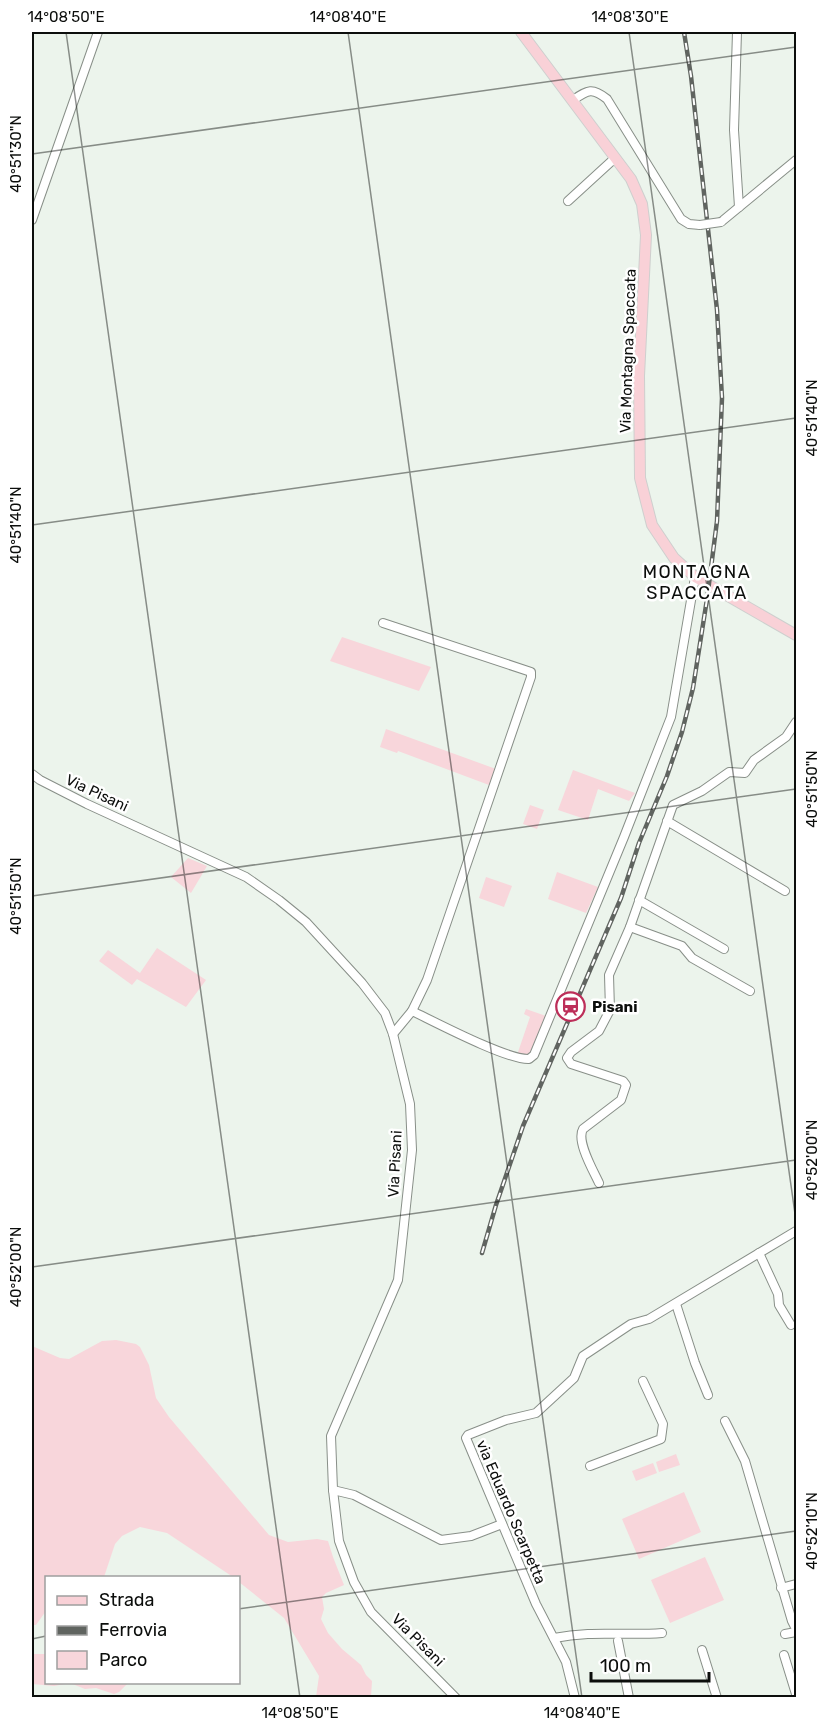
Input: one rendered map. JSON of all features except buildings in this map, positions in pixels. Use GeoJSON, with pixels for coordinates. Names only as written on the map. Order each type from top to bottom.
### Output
{"type":"FeatureCollection","features":[{"type":"Feature","properties":{"kind":"main road","name":"Via Montagna Spaccata"},"geometry":{"type":"LineString","coordinates":[[521,32],[636,189],[645,216],[639,376],[640,478],[652,525],[674,558],[695,577],[796,635]]}},
{"type":"Feature","properties":{"kind":"street"},"geometry":{"type":"LineString","coordinates":[[32,220],[98,32]]}},
{"type":"Feature","properties":{"kind":"street"},"geometry":{"type":"LineString","coordinates":[[737,32],[734,130],[739,207]]}},
{"type":"Feature","properties":{"kind":"street"},"geometry":{"type":"LineString","coordinates":[[573,100],[583,93],[592,91],[607,99],[681,219],[689,224],[721,222],[796,160]]}},
{"type":"Feature","properties":{"kind":"street"},"geometry":{"type":"LineString","coordinates":[[568,201],[615,158]]}},
{"type":"Feature","properties":{"kind":"street"},"geometry":{"type":"LineString","coordinates":[[412,1011],[482,1044],[519,1058],[529,1059],[534,1055],[628,828],[671,717],[695,577]]}},
{"type":"Feature","properties":{"kind":"street"},"geometry":{"type":"LineString","coordinates":[[383,623],[531,672],[427,980],[412,1011],[393,1034]]}},
{"type":"Feature","properties":{"kind":"street"},"geometry":{"type":"LineString","coordinates":[[599,1183],[580,1134],[583,1129],[621,1100],[626,1085],[624,1081],[571,1064],[567,1058],[571,1052],[599,1031],[610,1010],[609,975],[630,927],[666,821],[673,805],[702,791],[722,775],[729,772],[745,773],[759,756],[786,737],[796,722]]}},
{"type":"Feature","properties":{"kind":"street","name":"Via Pisani"},"geometry":{"type":"LineString","coordinates":[[32,774],[87,804],[246,877],[306,922],[362,983],[385,1013],[393,1034],[410,1104],[412,1150],[398,1280],[331,1436],[333,1490],[339,1541],[362,1599],[371,1612],[456,1698]]}},
{"type":"Feature","properties":{"kind":"street"},"geometry":{"type":"LineString","coordinates":[[666,821],[785,891]]}},
{"type":"Feature","properties":{"kind":"street"},"geometry":{"type":"LineString","coordinates":[[639,900],[724,949]]}},
{"type":"Feature","properties":{"kind":"street"},"geometry":{"type":"LineString","coordinates":[[630,927],[682,946],[692,958],[750,991]]}},
{"type":"Feature","properties":{"kind":"street","name":"via Eduardo Scarpetta"},"geometry":{"type":"LineString","coordinates":[[575,1698],[566,1662],[536,1605],[465,1438],[506,1420],[536,1413],[574,1378],[583,1356],[631,1324],[649,1319],[676,1304],[796,1232]]}},
{"type":"Feature","properties":{"kind":"street"},"geometry":{"type":"LineString","coordinates":[[759,1253],[778,1294],[779,1305],[791,1325]]}},
{"type":"Feature","properties":{"kind":"street"},"geometry":{"type":"LineString","coordinates":[[676,1304],[708,1395]]}},
{"type":"Feature","properties":{"kind":"street"},"geometry":{"type":"LineString","coordinates":[[590,1466],[661,1439],[663,1424],[643,1381]]}},
{"type":"Feature","properties":{"kind":"street"},"geometry":{"type":"LineString","coordinates":[[725,1421],[745,1461],[796,1630],[784,1634]]}},
{"type":"Feature","properties":{"kind":"street"},"geometry":{"type":"LineString","coordinates":[[333,1490],[354,1495],[441,1540],[471,1536],[502,1524]]}},
{"type":"Feature","properties":{"kind":"street"},"geometry":{"type":"LineString","coordinates":[[782,1588],[796,1584]]}},
{"type":"Feature","properties":{"kind":"street"},"geometry":{"type":"LineString","coordinates":[[554,1638],[602,1632],[647,1635],[662,1633]]}},
{"type":"Feature","properties":{"kind":"street"},"geometry":{"type":"LineString","coordinates":[[618,1641],[629,1698]]}},
{"type":"Feature","properties":{"kind":"street"},"geometry":{"type":"LineString","coordinates":[[702,1650],[717,1698]]}},
{"type":"Feature","properties":{"kind":"street"},"geometry":{"type":"LineString","coordinates":[[784,1655],[796,1694]]}},
{"type":"Feature","properties":{"kind":"green space"},"geometry":{"type":"Polygon","coordinates":[[[342,637],[431,667],[419,691],[330,661],[342,637]]]}},
{"type":"Feature","properties":{"kind":"green space"},"geometry":{"type":"Polygon","coordinates":[[[386,729],[496,769],[491,784],[398,751],[397,753],[380,747],[386,729]]]}},
{"type":"Feature","properties":{"kind":"green space"},"geometry":{"type":"Polygon","coordinates":[[[573,770],[635,793],[629,801],[598,789],[588,820],[558,810],[573,770]]]}},
{"type":"Feature","properties":{"kind":"green space"},"geometry":{"type":"Polygon","coordinates":[[[530,805],[544,810],[537,829],[523,824],[530,805]]]}},
{"type":"Feature","properties":{"kind":"green space"},"geometry":{"type":"Polygon","coordinates":[[[188,858],[207,866],[191,893],[171,877],[188,858]]]}},
{"type":"Feature","properties":{"kind":"green space"},"geometry":{"type":"Polygon","coordinates":[[[557,872],[598,887],[586,913],[548,899],[557,872]]]}},
{"type":"Feature","properties":{"kind":"green space"},"geometry":{"type":"Polygon","coordinates":[[[486,877],[512,886],[504,907],[479,898],[486,877]]]}},
{"type":"Feature","properties":{"kind":"green space"},"geometry":{"type":"Polygon","coordinates":[[[157,948],[206,980],[186,1007],[137,979],[132,985],[99,961],[108,950],[140,973],[157,948]]]}},
{"type":"Feature","properties":{"kind":"green space"},"geometry":{"type":"Polygon","coordinates":[[[526,1009],[546,1016],[532,1054],[517,1055],[530,1017],[524,1014],[526,1009]]]}},
{"type":"Feature","properties":{"kind":"green space"},"geometry":{"type":"Polygon","coordinates":[[[116,1340],[140,1347],[149,1365],[156,1398],[169,1417],[269,1535],[288,1542],[317,1539],[328,1541],[344,1585],[322,1597],[324,1609],[321,1619],[328,1633],[361,1665],[372,1681],[371,1697],[316,1697],[319,1676],[284,1618],[240,1583],[240,1576],[232,1576],[167,1533],[140,1527],[122,1536],[115,1544],[104,1576],[45,1576],[45,1612],[36,1625],[32,1625],[32,1346],[60,1358],[69,1359],[102,1341],[116,1340]]]}},
{"type":"Feature","properties":{"kind":"green space"},"geometry":{"type":"Polygon","coordinates":[[[676,1454],[680,1465],[659,1472],[656,1462],[676,1454]]]}},
{"type":"Feature","properties":{"kind":"green space"},"geometry":{"type":"Polygon","coordinates":[[[653,1463],[657,1473],[636,1481],[632,1471],[653,1463]]]}},
{"type":"Feature","properties":{"kind":"green space"},"geometry":{"type":"Polygon","coordinates":[[[684,1492],[701,1532],[639,1559],[622,1519],[684,1492]]]}},
{"type":"Feature","properties":{"kind":"green space"},"geometry":{"type":"Polygon","coordinates":[[[705,1557],[724,1600],[670,1623],[651,1580],[705,1557]]]}},
{"type":"Feature","properties":{"kind":"green space"},"geometry":{"type":"Polygon","coordinates":[[[32,1654],[45,1654],[45,1684],[65,1684],[54,1686],[32,1684],[32,1654]]]}},
{"type":"Feature","properties":{"kind":"green space"},"geometry":{"type":"Polygon","coordinates":[[[72,1684],[127,1684],[114,1694],[96,1688],[85,1689],[72,1684]]]}},
{"type":"Feature","properties":{"kind":"railway"},"geometry":{"type":"LineString","coordinates":[[482,1253],[523,1126],[621,898],[639,843],[667,776],[682,732],[693,688],[717,521],[722,398],[717,310],[684,32]]}},
{"type":"Feature","properties":{"kind":"place","name":"Pisani"},"geometry":{"type":"Point","coordinates":[571,1007]}},
{"type":"Feature","properties":{"kind":"district","name":"MONTAGNA SPACCATA"},"geometry":{"type":"Point","coordinates":[697,582]}}]}
